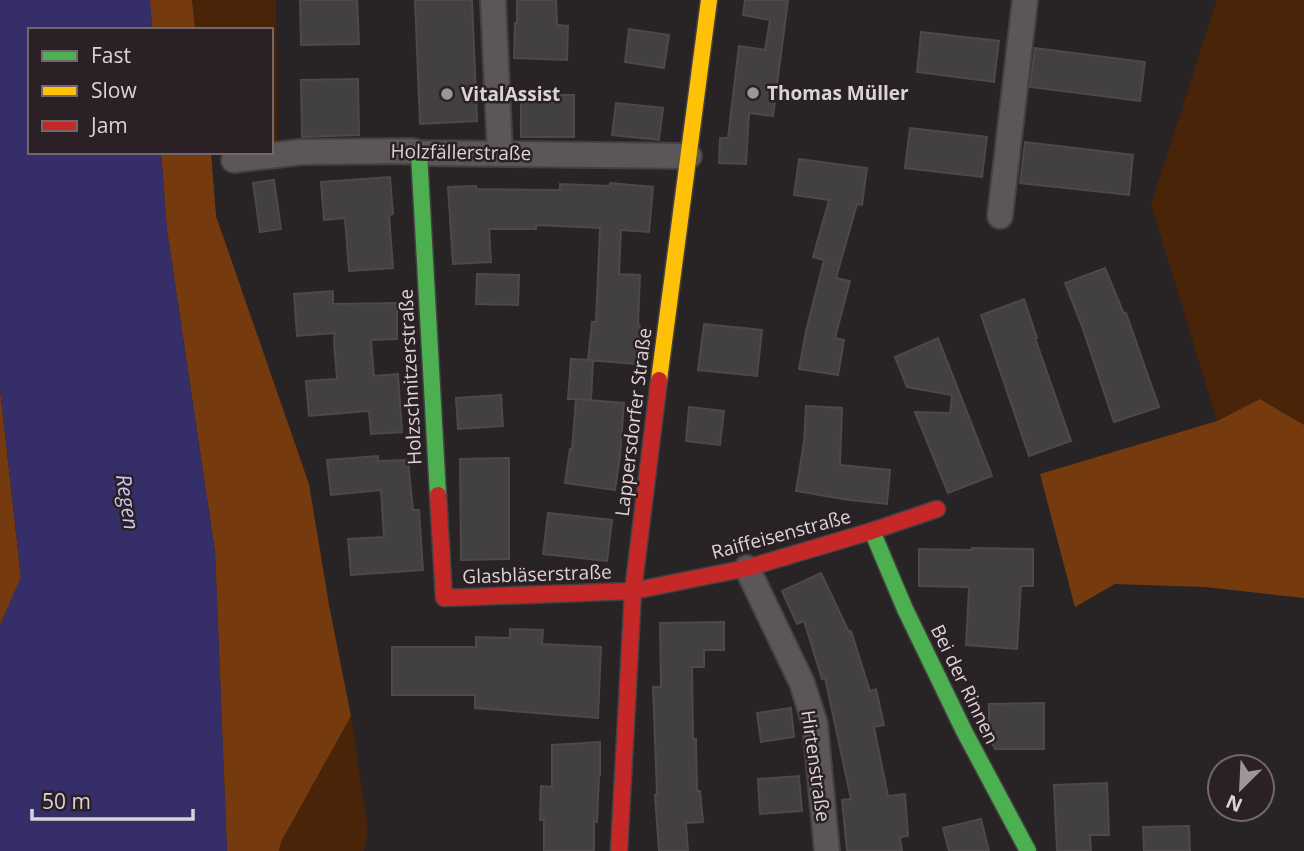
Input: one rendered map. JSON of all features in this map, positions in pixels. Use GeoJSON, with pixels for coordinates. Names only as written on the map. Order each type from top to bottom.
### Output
{"type":"FeatureCollection","features":[{"type":"Feature","properties":{"kind":"street"},"geometry":{"type":"LineString","coordinates":[[493,0],[500,153]]}},
{"type":"Feature","properties":{"kind":"street","name":"Lappersdorfer Straße"},"geometry":{"type":"LineString","coordinates":[[619,851],[633,591],[709,0]]}},
{"type":"Feature","properties":{"kind":"street"},"geometry":{"type":"LineString","coordinates":[[1000,216],[1025,0]]}},
{"type":"Feature","properties":{"kind":"street","name":"Holzfällerstraße"},"geometry":{"type":"LineString","coordinates":[[234,160],[301,152],[412,151],[689,156]]}},
{"type":"Feature","properties":{"kind":"street","name":"Holzschnitzerstraße"},"geometry":{"type":"LineString","coordinates":[[419,153],[444,598]]}},
{"type":"Feature","properties":{"kind":"street","name":"Raiffeisenstraße"},"geometry":{"type":"LineString","coordinates":[[633,591],[747,568],[937,509]]}},
{"type":"Feature","properties":{"kind":"street","name":"Bei der Rinnen"},"geometry":{"type":"LineString","coordinates":[[872,531],[952,708],[1028,851]]}},
{"type":"Feature","properties":{"kind":"street","name":"Hirtenstraße"},"geometry":{"type":"LineString","coordinates":[[747,568],[802,682],[815,724],[827,851]]}},
{"type":"Feature","properties":{"kind":"street","name":"Glasbläserstraße"},"geometry":{"type":"LineString","coordinates":[[444,598],[633,591]]}},
{"type":"Feature","properties":{"kind":"shaded area"},"geometry":{"type":"Polygon","coordinates":[[[150,0],[192,0],[195,28],[152,28],[150,0]]]}},
{"type":"Feature","properties":{"kind":"shaded area"},"geometry":{"type":"Polygon","coordinates":[[[192,0],[276,0],[277,148],[273,148],[273,28],[195,28],[192,0]]]}},
{"type":"Feature","properties":{"kind":"shaded area"},"geometry":{"type":"Polygon","coordinates":[[[1217,0],[1304,0],[1304,425],[1260,399],[1217,421],[1151,204],[1217,0]]]}},
{"type":"Feature","properties":{"kind":"shaded area"},"geometry":{"type":"Polygon","coordinates":[[[161,154],[211,154],[216,216],[309,484],[351,716],[281,842],[279,851],[227,851],[215,552],[167,230],[161,154]]]}},
{"type":"Feature","properties":{"kind":"shaded area"},"geometry":{"type":"Polygon","coordinates":[[[0,389],[21,578],[0,625],[0,389]]]}},
{"type":"Feature","properties":{"kind":"shaded area"},"geometry":{"type":"Polygon","coordinates":[[[1260,399],[1304,425],[1304,598],[1205,587],[1115,584],[1075,607],[1040,474],[1217,421],[1260,399]]]}},
{"type":"Feature","properties":{"kind":"shaded area"},"geometry":{"type":"Polygon","coordinates":[[[351,716],[368,831],[364,851],[279,851],[281,842],[351,716]]]}},
{"type":"Feature","properties":{"kind":"water","name":"Regen"},"geometry":{"type":"Polygon","coordinates":[[[0,0],[150,0],[152,28],[28,28],[28,154],[161,154],[167,230],[215,552],[227,851],[0,851],[0,625],[21,577],[0,389],[0,0]]]}},
{"type":"Feature","properties":{"kind":"building"},"geometry":{"type":"Polygon","coordinates":[[[300,0],[357,0],[359,44],[301,45],[300,0]]]}},
{"type":"Feature","properties":{"kind":"building"},"geometry":{"type":"Polygon","coordinates":[[[415,0],[472,0],[477,121],[420,124],[415,0]]]}},
{"type":"Feature","properties":{"kind":"building"},"geometry":{"type":"Polygon","coordinates":[[[517,0],[556,0],[557,25],[568,26],[567,60],[514,58],[517,0]]]}},
{"type":"Feature","properties":{"kind":"building"},"geometry":{"type":"Polygon","coordinates":[[[745,0],[788,0],[773,116],[749,113],[746,164],[719,163],[720,138],[728,138],[739,46],[765,50],[770,20],[743,15],[745,0]]]}},
{"type":"Feature","properties":{"kind":"building"},"geometry":{"type":"Polygon","coordinates":[[[629,29],[669,35],[664,68],[625,62],[629,29]]]}},
{"type":"Feature","properties":{"kind":"building"},"geometry":{"type":"Polygon","coordinates":[[[921,32],[999,41],[994,82],[917,72],[921,32]]]}},
{"type":"Feature","properties":{"kind":"building"},"geometry":{"type":"Polygon","coordinates":[[[1035,48],[1145,62],[1140,101],[1030,87],[1035,48]]]}},
{"type":"Feature","properties":{"kind":"building"},"geometry":{"type":"Polygon","coordinates":[[[358,79],[359,135],[302,137],[301,80],[358,79]]]}},
{"type":"Feature","properties":{"kind":"building"},"geometry":{"type":"Polygon","coordinates":[[[521,95],[574,95],[574,137],[521,137],[521,95]]]}},
{"type":"Feature","properties":{"kind":"building"},"geometry":{"type":"Polygon","coordinates":[[[616,103],[663,108],[659,140],[612,135],[616,103]]]}},
{"type":"Feature","properties":{"kind":"building"},"geometry":{"type":"Polygon","coordinates":[[[910,128],[987,137],[982,177],[905,168],[910,128]]]}},
{"type":"Feature","properties":{"kind":"building"},"geometry":{"type":"Polygon","coordinates":[[[1025,142],[1133,155],[1129,195],[1020,183],[1025,142]]]}},
{"type":"Feature","properties":{"kind":"building"},"geometry":{"type":"Polygon","coordinates":[[[799,159],[867,168],[862,205],[857,204],[836,278],[850,281],[835,338],[844,340],[838,375],[799,369],[824,260],[813,257],[829,200],[794,195],[799,159]]]}},
{"type":"Feature","properties":{"kind":"building"},"geometry":{"type":"Polygon","coordinates":[[[390,177],[393,214],[389,215],[393,268],[349,271],[345,218],[324,220],[321,182],[390,177]]]}},
{"type":"Feature","properties":{"kind":"building"},"geometry":{"type":"Polygon","coordinates":[[[274,180],[281,229],[260,232],[253,183],[274,180]]]}},
{"type":"Feature","properties":{"kind":"building"},"geometry":{"type":"Polygon","coordinates":[[[610,183],[653,187],[649,232],[621,230],[619,274],[640,275],[637,364],[588,360],[592,322],[596,322],[600,228],[536,225],[536,229],[489,229],[491,262],[453,264],[448,187],[560,190],[560,184],[610,186],[610,183]]]}},
{"type":"Feature","properties":{"kind":"building"},"geometry":{"type":"Polygon","coordinates":[[[1105,268],[1124,314],[1126,313],[1159,407],[1114,422],[1065,283],[1105,268]]]}},
{"type":"Feature","properties":{"kind":"building"},"geometry":{"type":"Polygon","coordinates":[[[477,274],[519,275],[518,305],[476,304],[477,274]]]}},
{"type":"Feature","properties":{"kind":"building"},"geometry":{"type":"Polygon","coordinates":[[[333,291],[333,304],[397,303],[397,339],[371,340],[374,376],[398,374],[402,432],[371,434],[369,411],[309,416],[306,381],[337,379],[335,333],[297,336],[294,294],[333,291]]]}},
{"type":"Feature","properties":{"kind":"building"},"geometry":{"type":"Polygon","coordinates":[[[1024,299],[1071,441],[1029,456],[981,315],[1024,299]]]}},
{"type":"Feature","properties":{"kind":"building"},"geometry":{"type":"Polygon","coordinates":[[[704,324],[762,330],[757,376],[698,370],[704,324]]]}},
{"type":"Feature","properties":{"kind":"building"},"geometry":{"type":"Polygon","coordinates":[[[938,338],[992,476],[948,493],[915,412],[950,413],[952,395],[907,387],[895,357],[938,338]]]}},
{"type":"Feature","properties":{"kind":"building"},"geometry":{"type":"Polygon","coordinates":[[[571,359],[593,360],[591,400],[568,399],[571,359]]]}},
{"type":"Feature","properties":{"kind":"building"},"geometry":{"type":"Polygon","coordinates":[[[501,395],[503,426],[458,429],[456,398],[501,395]]]}},
{"type":"Feature","properties":{"kind":"building"},"geometry":{"type":"Polygon","coordinates":[[[576,399],[624,403],[615,490],[565,483],[572,449],[576,399]]]}},
{"type":"Feature","properties":{"kind":"building"},"geometry":{"type":"Polygon","coordinates":[[[806,406],[842,408],[840,465],[890,470],[887,504],[796,491],[804,442],[806,406]]]}},
{"type":"Feature","properties":{"kind":"building"},"geometry":{"type":"Polygon","coordinates":[[[689,407],[724,411],[720,445],[686,441],[689,407]]]}},
{"type":"Feature","properties":{"kind":"building"},"geometry":{"type":"Polygon","coordinates":[[[378,456],[378,461],[408,460],[413,510],[419,510],[423,570],[351,575],[348,539],[384,537],[381,490],[331,495],[327,460],[378,456]]]}},
{"type":"Feature","properties":{"kind":"building"},"geometry":{"type":"Polygon","coordinates":[[[509,458],[509,559],[461,560],[460,459],[509,458]]]}},
{"type":"Feature","properties":{"kind":"building"},"geometry":{"type":"Polygon","coordinates":[[[548,513],[612,520],[607,561],[543,554],[548,513]]]}},
{"type":"Feature","properties":{"kind":"building"},"geometry":{"type":"Polygon","coordinates":[[[919,549],[1033,549],[1033,586],[1021,586],[1017,649],[966,645],[969,587],[919,586],[919,549]]]}},
{"type":"Feature","properties":{"kind":"building"},"geometry":{"type":"Polygon","coordinates":[[[821,573],[849,632],[851,631],[870,691],[876,689],[884,725],[874,727],[888,796],[905,794],[908,836],[900,837],[902,851],[847,851],[842,800],[851,799],[825,678],[822,679],[804,621],[797,624],[782,591],[821,573]]]}},
{"type":"Feature","properties":{"kind":"building"},"geometry":{"type":"Polygon","coordinates":[[[724,622],[724,650],[704,650],[704,667],[692,667],[693,739],[696,739],[697,791],[700,791],[703,822],[686,823],[688,851],[659,851],[653,687],[661,687],[660,623],[724,622]]]}},
{"type":"Feature","properties":{"kind":"building"},"geometry":{"type":"Polygon","coordinates":[[[510,629],[543,630],[542,644],[601,647],[598,718],[475,708],[475,695],[392,695],[392,647],[476,647],[476,637],[510,638],[510,629]]]}},
{"type":"Feature","properties":{"kind":"building"},"geometry":{"type":"Polygon","coordinates":[[[1044,703],[1044,749],[995,749],[989,737],[989,704],[1044,703]]]}},
{"type":"Feature","properties":{"kind":"building"},"geometry":{"type":"Polygon","coordinates":[[[791,708],[794,737],[761,742],[757,713],[791,708]]]}},
{"type":"Feature","properties":{"kind":"building"},"geometry":{"type":"Polygon","coordinates":[[[600,742],[594,851],[544,851],[544,820],[540,820],[541,786],[552,787],[552,745],[600,742]]]}},
{"type":"Feature","properties":{"kind":"building"},"geometry":{"type":"Polygon","coordinates":[[[799,776],[802,811],[760,814],[758,779],[799,776]]]}},
{"type":"Feature","properties":{"kind":"building"},"geometry":{"type":"Polygon","coordinates":[[[1107,783],[1109,835],[1090,835],[1091,851],[1057,851],[1054,785],[1107,783]]]}},
{"type":"Feature","properties":{"kind":"building"},"geometry":{"type":"Polygon","coordinates":[[[981,819],[989,851],[949,851],[943,828],[981,819]]]}},
{"type":"Feature","properties":{"kind":"building"},"geometry":{"type":"Polygon","coordinates":[[[1189,826],[1190,851],[1144,851],[1143,827],[1189,826]]]}},
{"type":"Feature","properties":{"kind":"traffic: fast"},"geometry":{"type":"LineString","coordinates":[[419,153],[438,495]]}},
{"type":"Feature","properties":{"kind":"traffic: fast"},"geometry":{"type":"LineString","coordinates":[[872,531],[905,609],[964,731],[1028,851]]}},
{"type":"Feature","properties":{"kind":"traffic: slow"},"geometry":{"type":"LineString","coordinates":[[659,380],[709,0]]}},
{"type":"Feature","properties":{"kind":"traffic: jam"},"geometry":{"type":"LineString","coordinates":[[619,851],[633,591],[659,380]]}},
{"type":"Feature","properties":{"kind":"traffic: jam"},"geometry":{"type":"LineString","coordinates":[[438,495],[444,598],[633,591],[747,568],[937,509]]}},
{"type":"Feature","properties":{"kind":"place","name":"Thomas Müller"},"geometry":{"type":"Point","coordinates":[753,93]}},
{"type":"Feature","properties":{"kind":"place","name":"VitalAssist"},"geometry":{"type":"Point","coordinates":[447,94]}}]}
